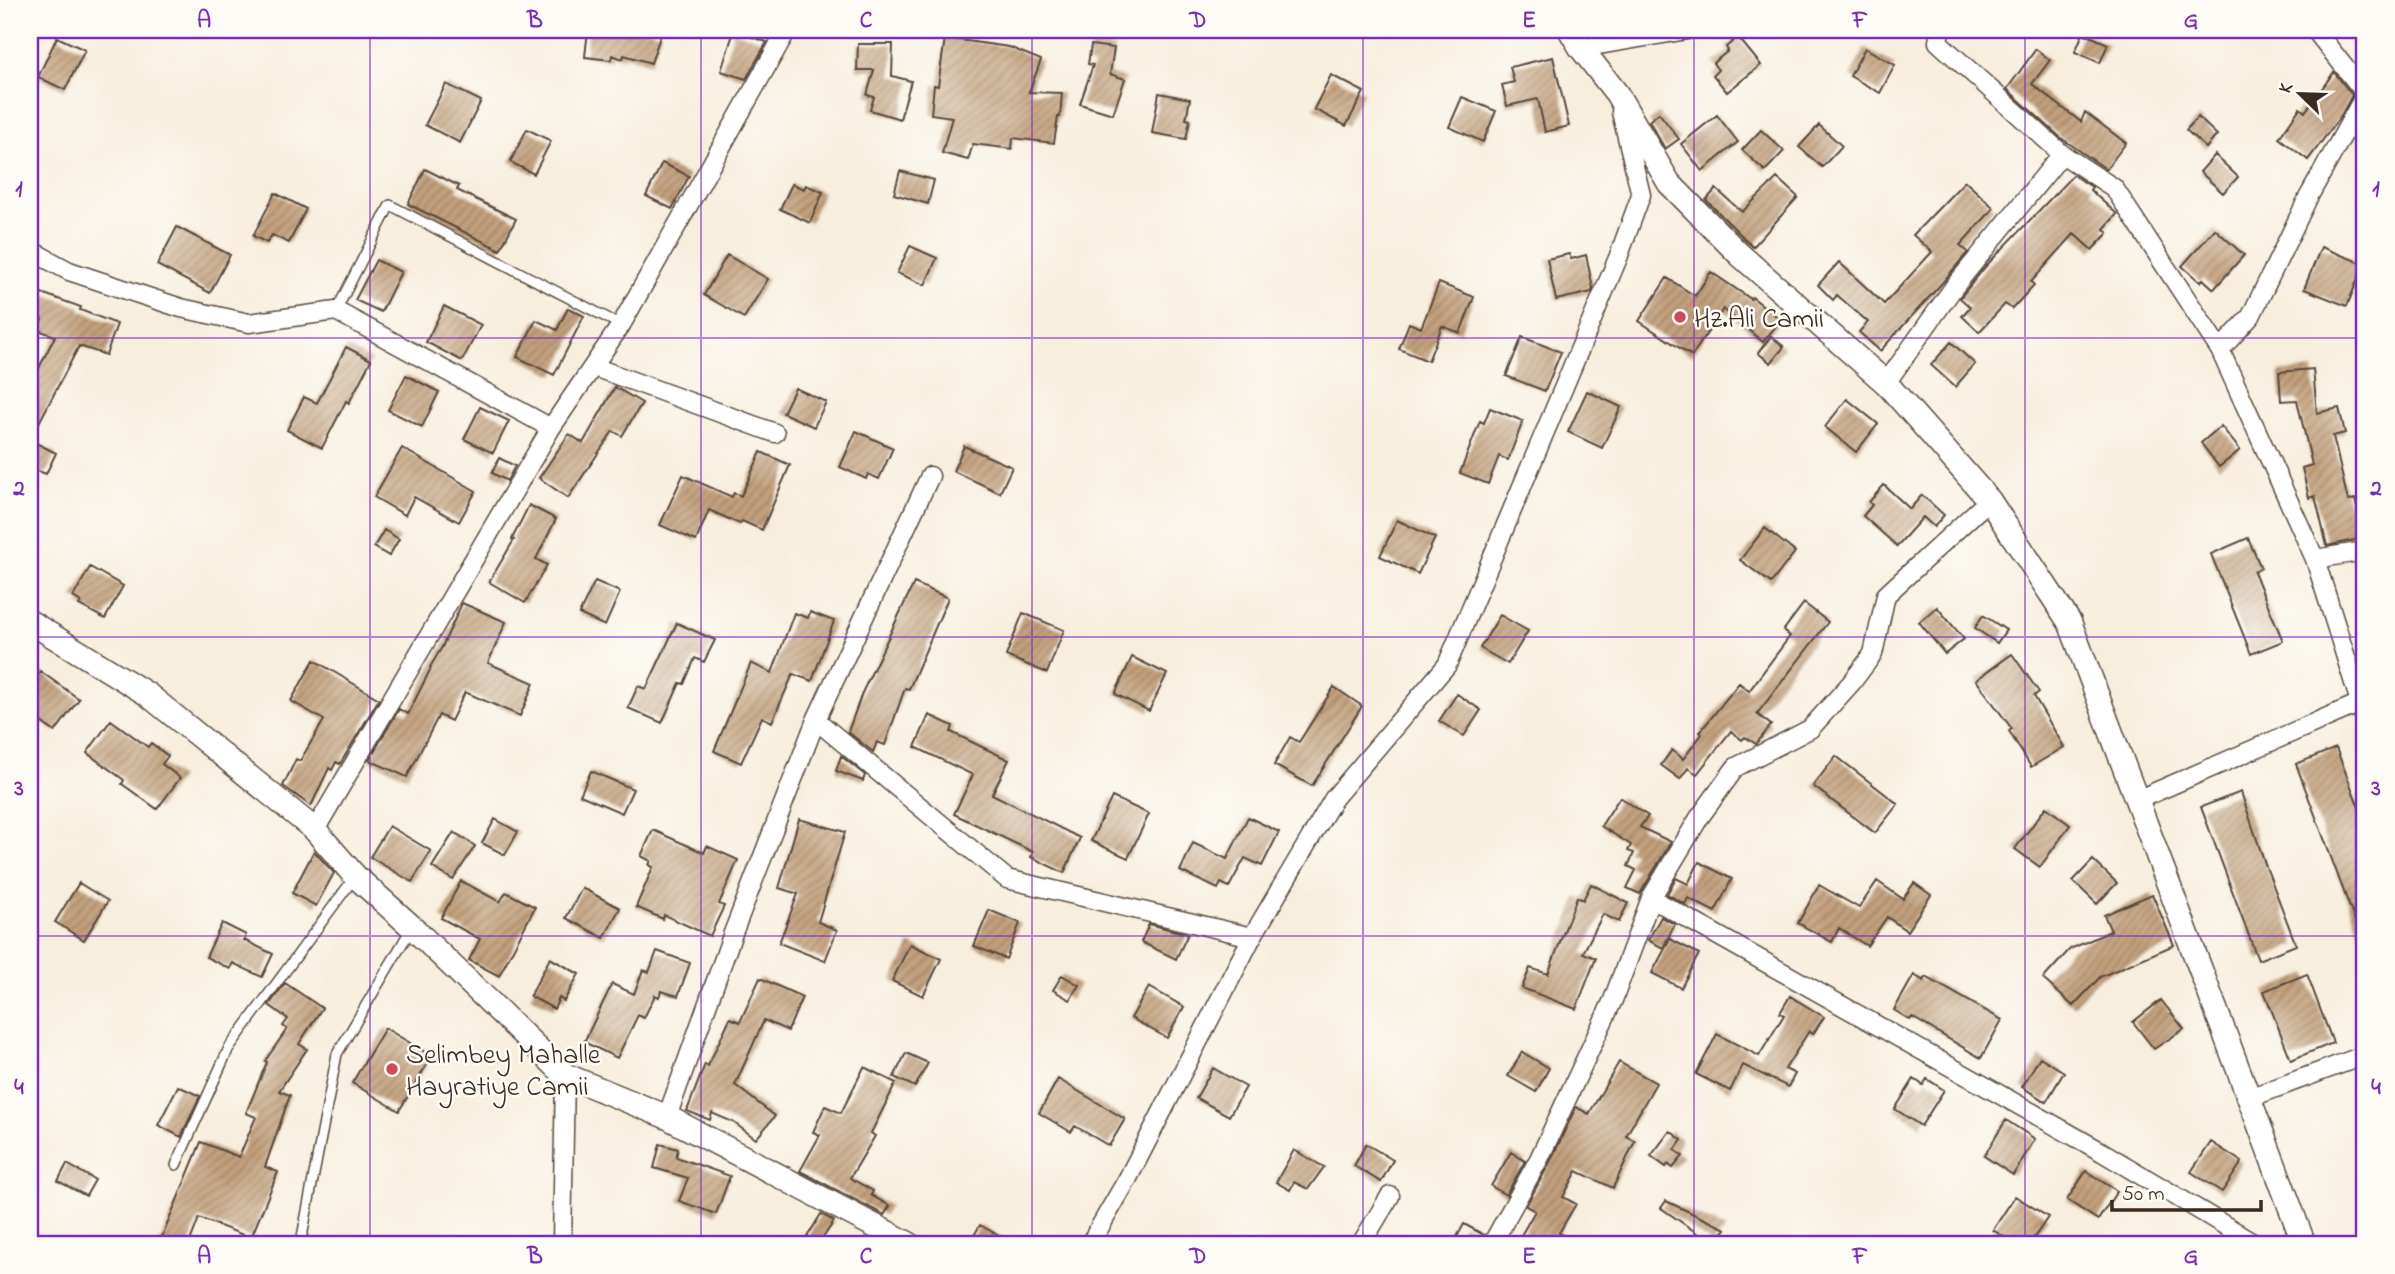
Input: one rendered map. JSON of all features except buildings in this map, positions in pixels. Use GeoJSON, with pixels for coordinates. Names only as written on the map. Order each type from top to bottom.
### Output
{"type":"FeatureCollection","features":[{"type":"Feature","properties":{"kind":"street"},"geometry":{"type":"LineString","coordinates":[[314,831],[551,428],[621,326],[787,30]]}},
{"type":"Feature","properties":{"kind":"street"},"geometry":{"type":"LineString","coordinates":[[1575,39],[1687,30]]}},
{"type":"Feature","properties":{"kind":"street"},"geometry":{"type":"LineString","coordinates":[[1940,30],[1938,42],[2062,154],[2114,188],[2220,350],[2315,559],[2363,711],[2137,800]]}},
{"type":"Feature","properties":{"kind":"street"},"geometry":{"type":"LineString","coordinates":[[2220,350],[2250,316],[2309,196],[2365,94],[2315,30]]}},
{"type":"Feature","properties":{"kind":"street"},"geometry":{"type":"LineString","coordinates":[[1575,39],[1617,94],[1669,183],[1739,254],[1886,383],[1989,500],[2070,623],[2304,1244]]}},
{"type":"Feature","properties":{"kind":"street"},"geometry":{"type":"LineString","coordinates":[[1090,1244],[1128,1180],[1252,937],[1334,798],[1447,665],[1618,258],[1641,195],[1617,94]]}},
{"type":"Feature","properties":{"kind":"street"},"geometry":{"type":"LineString","coordinates":[[1886,383],[1954,287],[2062,154]]}},
{"type":"Feature","properties":{"kind":"street"},"geometry":{"type":"LineString","coordinates":[[30,250],[82,275],[181,308],[249,323],[336,311],[551,428]]}},
{"type":"Feature","properties":{"kind":"street"},"geometry":{"type":"LineString","coordinates":[[594,367],[775,433]]}},
{"type":"Feature","properties":{"kind":"street"},"geometry":{"type":"LineString","coordinates":[[667,1117],[733,933],[816,720],[930,476]]}},
{"type":"Feature","properties":{"kind":"street"},"geometry":{"type":"LineString","coordinates":[[1492,1244],[1539,1159],[1613,1000],[1651,898],[1699,818],[1736,767],[1811,729],[1873,654],[1886,595],[1989,500]]}},
{"type":"Feature","properties":{"kind":"street"},"geometry":{"type":"LineString","coordinates":[[2315,559],[2365,551]]}},
{"type":"Feature","properties":{"kind":"street"},"geometry":{"type":"LineString","coordinates":[[30,622],[147,694],[314,831],[355,877],[412,927],[565,1075],[667,1117],[909,1244]]}},
{"type":"Feature","properties":{"kind":"street"},"geometry":{"type":"LineString","coordinates":[[816,720],[1007,879],[1252,937]]}},
{"type":"Feature","properties":{"kind":"street"},"geometry":{"type":"LineString","coordinates":[[1651,898],[2090,1145],[2256,1244]]}},
{"type":"Feature","properties":{"kind":"street"},"geometry":{"type":"LineString","coordinates":[[2249,1098],[2365,1055]]}},
{"type":"Feature","properties":{"kind":"street"},"geometry":{"type":"LineString","coordinates":[[562,1244],[565,1075]]}},
{"type":"Feature","properties":{"kind":"street"},"geometry":{"type":"LineString","coordinates":[[1361,1244],[1390,1196]]}},
{"type":"Feature","properties":{"kind":"lane"},"geometry":{"type":"LineString","coordinates":[[336,311],[390,205],[621,326]]}},
{"type":"Feature","properties":{"kind":"lane"},"geometry":{"type":"LineString","coordinates":[[176,1165],[229,1048],[355,877]]}},
{"type":"Feature","properties":{"kind":"lane"},"geometry":{"type":"LineString","coordinates":[[302,1237],[337,1054],[412,927]]}},
{"type":"Feature","properties":{"kind":"place","name":"Hz.Ali Camii"},"geometry":{"type":"Point","coordinates":[1680,317]}},
{"type":"Feature","properties":{"kind":"place","name":"Selimbey Mahalle Hayratiye Camii"},"geometry":{"type":"Point","coordinates":[392,1069]}}]}
